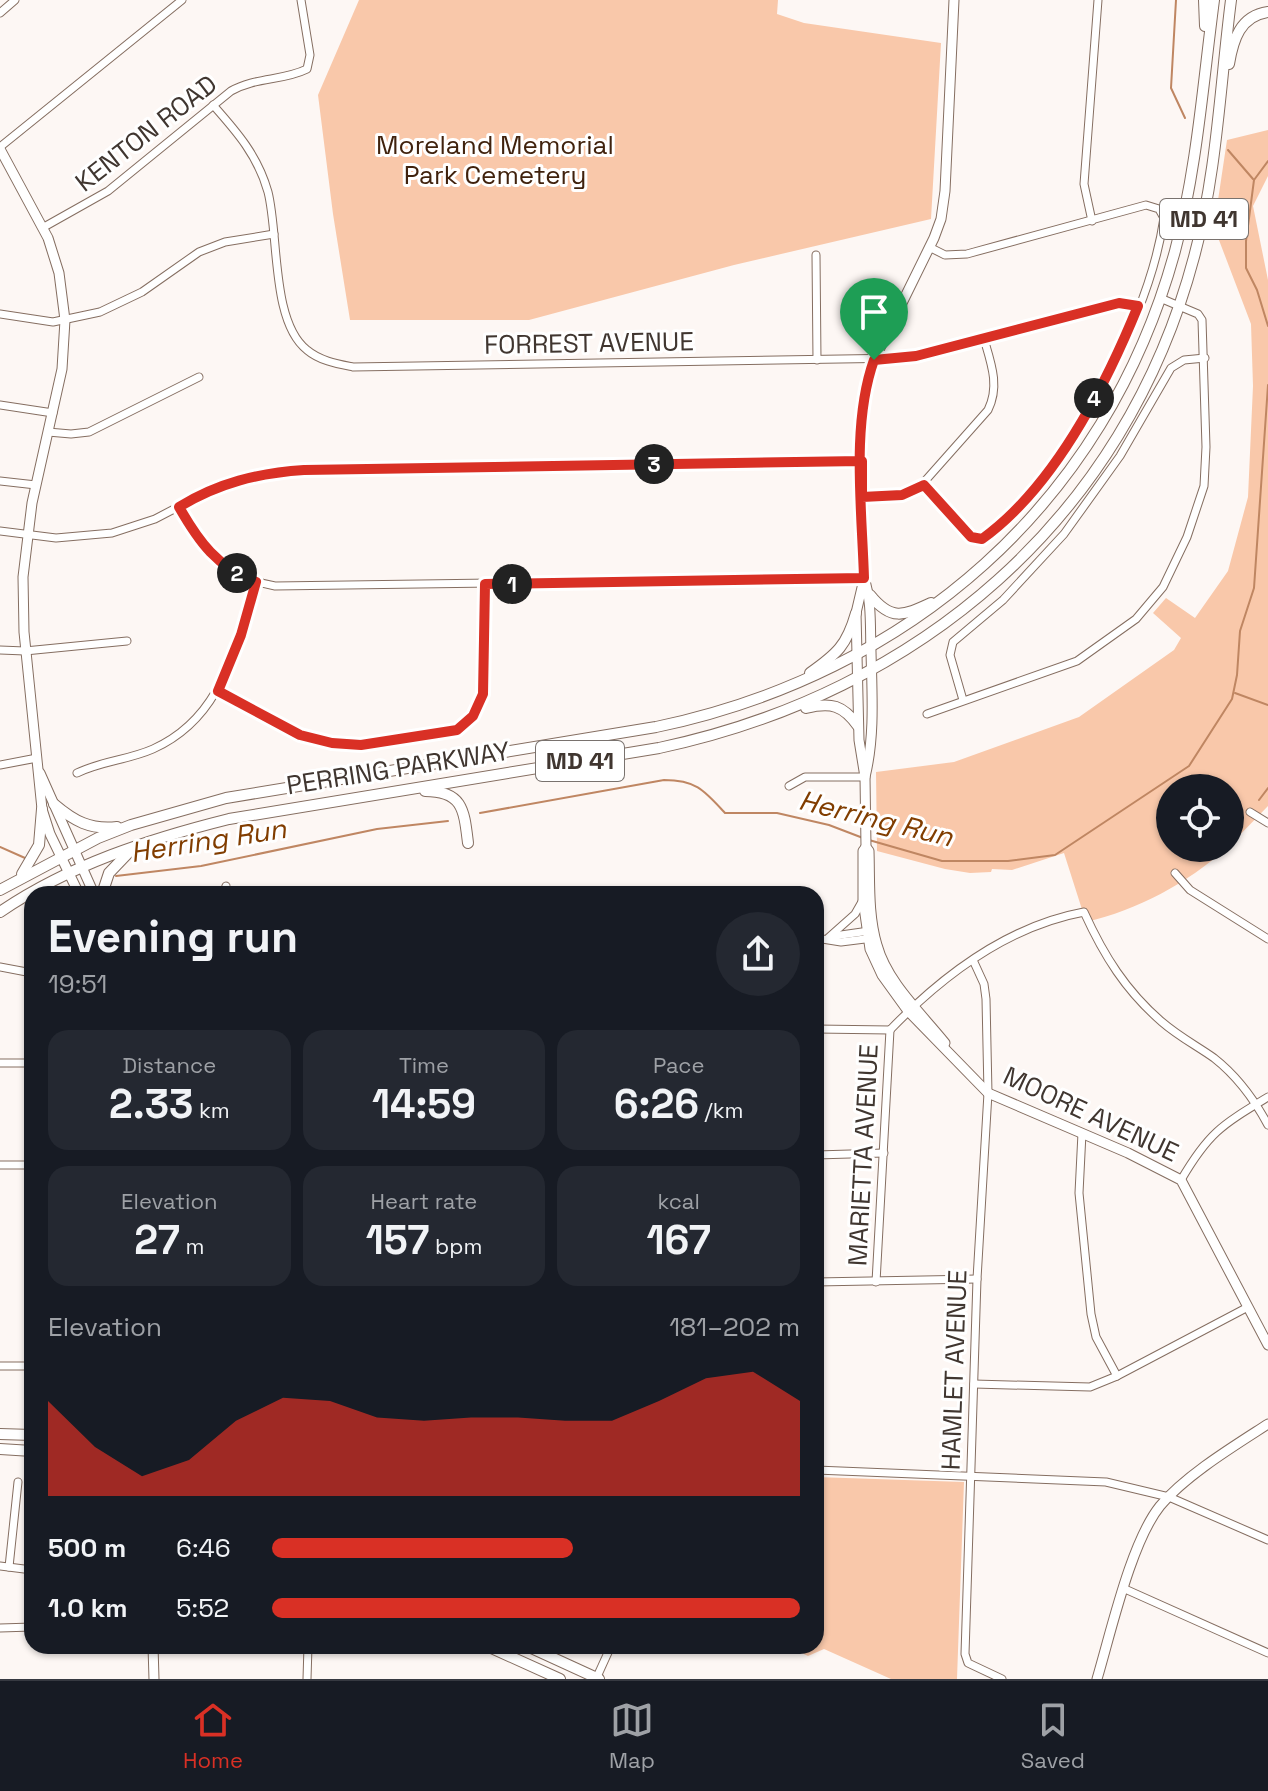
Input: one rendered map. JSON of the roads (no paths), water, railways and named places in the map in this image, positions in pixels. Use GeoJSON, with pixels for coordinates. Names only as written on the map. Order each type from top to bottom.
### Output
{"type":"FeatureCollection","features":[{"type":"Feature","properties":{"kind":"main road"},"geometry":{"type":"LineString","coordinates":[[1204,0],[1206,63]]}},
{"type":"Feature","properties":{"kind":"main road","name":"PERRING PARKWAY"},"geometry":{"type":"LineString","coordinates":[[0,890],[73,849],[131,825],[239,796],[668,724],[724,711],[786,690],[856,656],[908,626],[951,593],[1013,536],[1080,455],[1121,386],[1160,298],[1183,218],[1214,0]]}},
{"type":"Feature","properties":{"kind":"main road","name":"PERRING PARKWAY"},"geometry":{"type":"LineString","coordinates":[[46,886],[135,846],[229,819],[696,740],[815,699],[918,644],[1001,577],[1053,523],[1123,427],[1157,360],[1179,307],[1203,223],[1231,0]]}},
{"type":"Feature","properties":{"kind":"main road"},"geometry":{"type":"LineString","coordinates":[[1217,129],[1237,34],[1253,16],[1268,12]]}},
{"type":"Feature","properties":{"kind":"main road"},"geometry":{"type":"LineString","coordinates":[[870,595],[883,610],[898,615],[914,611],[951,593]]}},
{"type":"Feature","properties":{"kind":"main road"},"geometry":{"type":"LineString","coordinates":[[786,690],[840,650],[851,631],[856,613]]}},
{"type":"Feature","properties":{"kind":"main road"},"geometry":{"type":"LineString","coordinates":[[758,721],[809,707],[831,705],[845,710],[858,726]]}},
{"type":"Feature","properties":{"kind":"main road"},"geometry":{"type":"LineString","coordinates":[[399,790],[434,791],[454,797],[464,812],[468,843]]}},
{"type":"Feature","properties":{"kind":"main road"},"geometry":{"type":"LineString","coordinates":[[54,804],[75,820],[94,828],[131,825]]}},
{"type":"Feature","properties":{"kind":"main road"},"geometry":{"type":"LineString","coordinates":[[18,879],[39,845],[42,809]]}},
{"type":"Feature","properties":{"kind":"main road"},"geometry":{"type":"LineString","coordinates":[[105,886],[109,873],[135,846]]}},
{"type":"Feature","properties":{"kind":"main road","name":"PERRING PARKWAY"},"geometry":{"type":"LineString","coordinates":[[0,912],[24,898]]}},
{"type":"Feature","properties":{"kind":"main road"},"geometry":{"type":"LineString","coordinates":[[18,901],[24,900]]}},
{"type":"Feature","properties":{"kind":"main road"},"geometry":{"type":"LineString","coordinates":[[0,1434],[24,1435]]}},
{"type":"Feature","properties":{"kind":"main road"},"geometry":{"type":"LineString","coordinates":[[0,1449],[24,1450]]}},
{"type":"Feature","properties":{"kind":"main road"},"geometry":{"type":"LineString","coordinates":[[505,1654],[560,1679]]}},
{"type":"Feature","properties":{"kind":"main road"},"geometry":{"type":"LineString","coordinates":[[544,1654],[597,1679]]}},
{"type":"Feature","properties":{"kind":"street"},"geometry":{"type":"LineString","coordinates":[[0,13],[15,0]]}},
{"type":"Feature","properties":{"kind":"street"},"geometry":{"type":"LineString","coordinates":[[75,886],[42,809],[25,651],[22,589],[36,485],[62,369],[65,320],[59,273],[44,227],[0,148],[182,0]]}},
{"type":"Feature","properties":{"kind":"street","name":"KENTON ROAD"},"geometry":{"type":"LineString","coordinates":[[44,227],[108,191],[231,91],[249,82],[303,71],[309,65],[310,55],[301,0]]}},
{"type":"Feature","properties":{"kind":"street"},"geometry":{"type":"LineString","coordinates":[[871,934],[863,900],[865,777],[860,753],[856,656],[856,613],[864,578],[862,403],[874,360],[941,219],[954,0]]}},
{"type":"Feature","properties":{"kind":"street"},"geometry":{"type":"LineString","coordinates":[[1092,221],[1084,184],[1098,0]]}},
{"type":"Feature","properties":{"kind":"street","name":"FORREST AVENUE"},"geometry":{"type":"LineString","coordinates":[[213,105],[243,137],[268,194],[284,313],[294,333],[307,350],[353,367],[874,360],[916,356],[1113,305],[1128,303],[1138,306]]}},
{"type":"Feature","properties":{"kind":"street"},"geometry":{"type":"LineString","coordinates":[[924,485],[973,538],[982,539],[1035,488],[1086,414],[1117,356],[1138,306],[1163,229],[1164,216],[1154,206],[1146,205],[959,255],[945,255],[929,247]]}},
{"type":"Feature","properties":{"kind":"street"},"geometry":{"type":"LineString","coordinates":[[0,314],[53,322],[100,312],[130,299],[190,257],[212,247],[274,234]]}},
{"type":"Feature","properties":{"kind":"street"},"geometry":{"type":"LineString","coordinates":[[816,255],[817,360]]}},
{"type":"Feature","properties":{"kind":"street"},"geometry":{"type":"LineString","coordinates":[[927,714],[1077,661],[1136,619],[1163,587],[1187,537],[1204,486],[1206,447],[1202,320],[1198,314],[1160,298]]}},
{"type":"Feature","properties":{"kind":"street"},"geometry":{"type":"LineString","coordinates":[[862,497],[902,495],[924,485],[988,410],[995,384],[984,339]]}},
{"type":"Feature","properties":{"kind":"street"},"geometry":{"type":"LineString","coordinates":[[963,700],[950,655],[953,642],[1003,600],[1064,534],[1120,456],[1171,368],[1184,360],[1205,358]]}},
{"type":"Feature","properties":{"kind":"street"},"geometry":{"type":"LineString","coordinates":[[48,432],[89,432],[199,377]]}},
{"type":"Feature","properties":{"kind":"street"},"geometry":{"type":"LineString","coordinates":[[0,405],[53,413]]}},
{"type":"Feature","properties":{"kind":"street"},"geometry":{"type":"LineString","coordinates":[[0,531],[68,538],[112,533],[143,524],[222,484],[280,471],[862,461]]}},
{"type":"Feature","properties":{"kind":"street"},"geometry":{"type":"LineString","coordinates":[[0,481],[36,485]]}},
{"type":"Feature","properties":{"kind":"street"},"geometry":{"type":"LineString","coordinates":[[179,507],[201,543],[231,570],[256,582],[300,587],[864,578]]}},
{"type":"Feature","properties":{"kind":"street"},"geometry":{"type":"LineString","coordinates":[[864,578],[870,595],[872,737],[865,777]]}},
{"type":"Feature","properties":{"kind":"street"},"geometry":{"type":"LineString","coordinates":[[77,773],[166,743],[193,722],[218,691],[241,635],[256,582]]}},
{"type":"Feature","properties":{"kind":"street"},"geometry":{"type":"LineString","coordinates":[[218,691],[300,735],[332,743],[361,745],[457,730],[473,716],[483,694],[485,584]]}},
{"type":"Feature","properties":{"kind":"street"},"geometry":{"type":"LineString","coordinates":[[0,650],[25,651],[127,641]]}},
{"type":"Feature","properties":{"kind":"street"},"geometry":{"type":"LineString","coordinates":[[0,765],[37,758]]}},
{"type":"Feature","properties":{"kind":"street"},"geometry":{"type":"LineString","coordinates":[[38,770],[90,886]]}},
{"type":"Feature","properties":{"kind":"street"},"geometry":{"type":"LineString","coordinates":[[789,786],[805,777],[865,777]]}},
{"type":"Feature","properties":{"kind":"street"},"geometry":{"type":"LineString","coordinates":[[1250,812],[1268,823]]}},
{"type":"Feature","properties":{"kind":"street"},"geometry":{"type":"LineString","coordinates":[[866,846],[869,851],[871,934]]}},
{"type":"Feature","properties":{"kind":"street"},"geometry":{"type":"LineString","coordinates":[[1175,873],[1190,890],[1268,939]]}},
{"type":"Feature","properties":{"kind":"street"},"geometry":{"type":"LineString","coordinates":[[828,938],[855,914],[863,900]]}},
{"type":"Feature","properties":{"kind":"street"},"geometry":{"type":"LineString","coordinates":[[824,1029],[890,1030],[945,979],[973,960],[1023,932],[1064,916],[1084,912],[1101,949],[1125,986],[1163,1023],[1223,1065],[1257,1104],[1268,1125]]}},
{"type":"Feature","properties":{"kind":"street"},"geometry":{"type":"LineString","coordinates":[[824,938],[871,934]]}},
{"type":"Feature","properties":{"kind":"street","name":"MOORE AVENUE"},"geometry":{"type":"LineString","coordinates":[[871,934],[884,963],[912,1009],[988,1093],[1181,1180],[1268,1345]]}},
{"type":"Feature","properties":{"kind":"street","name":"HAMLET AVENUE"},"geometry":{"type":"LineString","coordinates":[[973,960],[984,984],[986,999],[988,1093],[977,1279],[965,1649],[968,1663],[1002,1679]]}},
{"type":"Feature","properties":{"kind":"street"},"geometry":{"type":"LineString","coordinates":[[0,967],[24,972]]}},
{"type":"Feature","properties":{"kind":"street","name":"MARIETTA AVENUE"},"geometry":{"type":"LineString","coordinates":[[876,1282],[890,1030]]}},
{"type":"Feature","properties":{"kind":"street"},"geometry":{"type":"LineString","coordinates":[[0,1063],[24,1063]]}},
{"type":"Feature","properties":{"kind":"street"},"geometry":{"type":"LineString","coordinates":[[1181,1180],[1210,1136],[1268,1097]]}},
{"type":"Feature","properties":{"kind":"street"},"geometry":{"type":"LineString","coordinates":[[1082,1133],[1079,1193],[1091,1314],[1094,1332],[1117,1376]]}},
{"type":"Feature","properties":{"kind":"street"},"geometry":{"type":"LineString","coordinates":[[824,1155],[884,1153]]}},
{"type":"Feature","properties":{"kind":"street"},"geometry":{"type":"LineString","coordinates":[[0,1165],[24,1165]]}},
{"type":"Feature","properties":{"kind":"street"},"geometry":{"type":"LineString","coordinates":[[824,1282],[977,1279]]}},
{"type":"Feature","properties":{"kind":"street"},"geometry":{"type":"LineString","coordinates":[[974,1384],[1082,1387],[1099,1384],[1248,1307]]}},
{"type":"Feature","properties":{"kind":"street"},"geometry":{"type":"LineString","coordinates":[[0,1366],[24,1366]]}},
{"type":"Feature","properties":{"kind":"street"},"geometry":{"type":"LineString","coordinates":[[1097,1679],[1144,1533],[1158,1509],[1199,1472],[1268,1424]]}},
{"type":"Feature","properties":{"kind":"street"},"geometry":{"type":"LineString","coordinates":[[824,1470],[1093,1480],[1169,1497],[1268,1540]]}},
{"type":"Feature","properties":{"kind":"street"},"geometry":{"type":"LineString","coordinates":[[18,1482],[4,1567],[24,1569]]}},
{"type":"Feature","properties":{"kind":"street"},"geometry":{"type":"LineString","coordinates":[[1125,1589],[1268,1653]]}},
{"type":"Feature","properties":{"kind":"street"},"geometry":{"type":"LineString","coordinates":[[0,1628],[24,1627]]}},
{"type":"Feature","properties":{"kind":"street"},"geometry":{"type":"LineString","coordinates":[[153,1654],[154,1679]]}},
{"type":"Feature","properties":{"kind":"street"},"geometry":{"type":"LineString","coordinates":[[307,1679],[308,1654]]}},
{"type":"Feature","properties":{"kind":"street"},"geometry":{"type":"LineString","coordinates":[[597,1679],[608,1654]]}},
{"type":"Feature","properties":{"kind":"waterway","name":"Herring Run"},"geometry":{"type":"LineString","coordinates":[[1176,0],[1171,88],[1185,118]]}},
{"type":"Feature","properties":{"kind":"waterway","name":"Herring Run"},"geometry":{"type":"LineString","coordinates":[[1228,150],[1253,179]]}},
{"type":"Feature","properties":{"kind":"waterway","name":"Herring Run"},"geometry":{"type":"LineString","coordinates":[[1268,161],[1254,180],[1246,241],[1246,268],[1257,290],[1268,326]]}},
{"type":"Feature","properties":{"kind":"waterway","name":"Herring Run"},"geometry":{"type":"LineString","coordinates":[[869,840],[942,861],[1008,861],[1055,855],[1189,766],[1232,699],[1237,675],[1240,631],[1254,588],[1268,385]]}},
{"type":"Feature","properties":{"kind":"waterway"},"geometry":{"type":"LineString","coordinates":[[1235,693],[1268,705]]}},
{"type":"Feature","properties":{"kind":"waterway","name":"Herring Run"},"geometry":{"type":"LineString","coordinates":[[480,813],[675,780],[699,788],[725,813],[777,813],[829,825],[863,838]]}},
{"type":"Feature","properties":{"kind":"waterway"},"geometry":{"type":"LineString","coordinates":[[1259,800],[1268,788]]}},
{"type":"Feature","properties":{"kind":"waterway","name":"Herring Run"},"geometry":{"type":"LineString","coordinates":[[116,876],[201,866],[377,829],[448,821]]}},
{"type":"Feature","properties":{"kind":"waterway","name":"Herring Run"},"geometry":{"type":"LineString","coordinates":[[0,847],[25,858]]}},
{"type":"Feature","properties":{"kind":"park label","name":"Moreland Memorial Park Cemetery"},"geometry":{"type":"Point","coordinates":[495,160]}}]}
